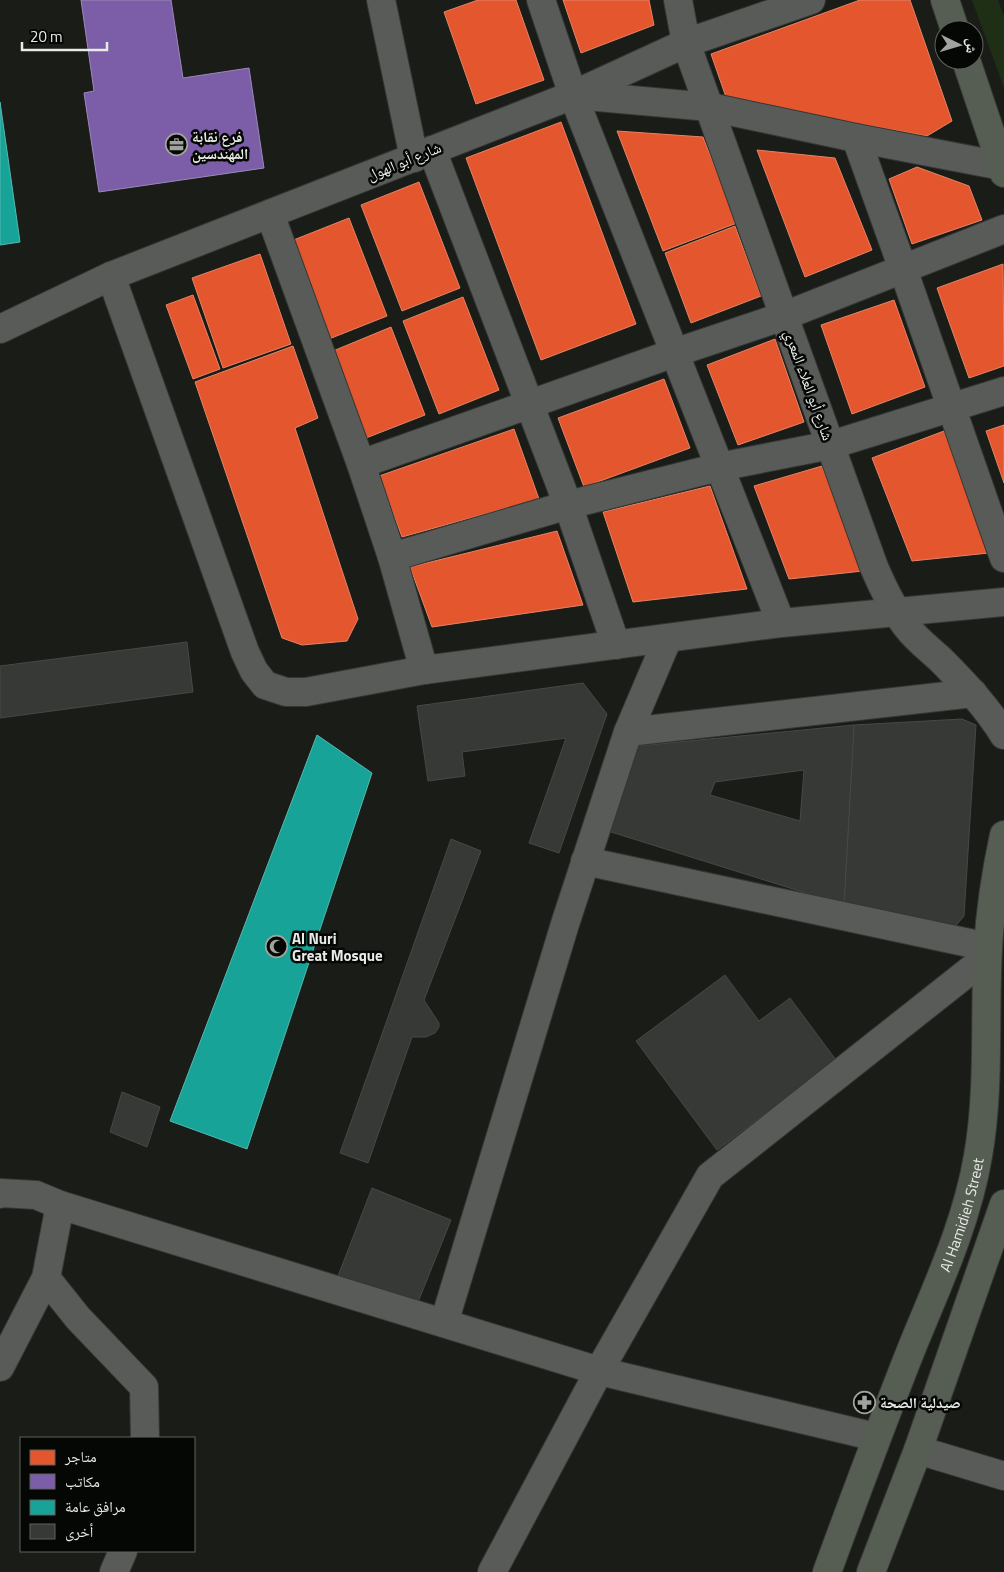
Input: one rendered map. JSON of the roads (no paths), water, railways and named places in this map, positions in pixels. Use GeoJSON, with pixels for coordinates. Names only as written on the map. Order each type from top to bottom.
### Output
{"type":"FeatureCollection","features":[{"type":"Feature","properties":{"kind":"main road"},"geometry":{"type":"LineString","coordinates":[[945,0],[952,20]]}},
{"type":"Feature","properties":{"kind":"main road"},"geometry":{"type":"LineString","coordinates":[[969,70],[1003,169]]}},
{"type":"Feature","properties":{"kind":"main road","name":"Al Hamidieh Street"},"geometry":{"type":"LineString","coordinates":[[827,1572],[876,1437],[953,1246],[967,1205],[978,1157],[983,1117],[988,952],[992,901],[1004,835]]}},
{"type":"Feature","properties":{"kind":"main road"},"geometry":{"type":"LineString","coordinates":[[871,1572],[918,1450],[1004,1204]]}},
{"type":"Feature","properties":{"kind":"street"},"geometry":{"type":"LineString","coordinates":[[381,0],[423,154],[530,405],[568,505],[616,645]]}},
{"type":"Feature","properties":{"kind":"street"},"geometry":{"type":"LineString","coordinates":[[541,0],[573,95],[781,623]]}},
{"type":"Feature","properties":{"kind":"street","name":"شارع أبو العلاء المعري"},"geometry":{"type":"LineString","coordinates":[[678,0],[686,43],[874,567],[896,611],[908,629],[973,693],[994,718],[1004,735]]}},
{"type":"Feature","properties":{"kind":"street","name":"شارع أبو الهول"},"geometry":{"type":"LineString","coordinates":[[0,329],[111,276],[573,95],[686,43],[811,0]]}},
{"type":"Feature","properties":{"kind":"street"},"geometry":{"type":"LineString","coordinates":[[573,95],[710,107],[1003,169]]}},
{"type":"Feature","properties":{"kind":"street"},"geometry":{"type":"LineString","coordinates":[[856,138],[1004,558]]}},
{"type":"Feature","properties":{"kind":"street"},"geometry":{"type":"LineString","coordinates":[[270,214],[361,464],[392,557],[424,670]]}},
{"type":"Feature","properties":{"kind":"street"},"geometry":{"type":"LineString","coordinates":[[361,464],[784,316],[1004,229]]}},
{"type":"Feature","properties":{"kind":"street"},"geometry":{"type":"LineString","coordinates":[[111,276],[245,652],[254,671],[265,685],[286,692],[306,692],[424,670],[781,623],[1004,602]]}},
{"type":"Feature","properties":{"kind":"street"},"geometry":{"type":"LineString","coordinates":[[392,557],[568,505],[719,467],[830,445],[1004,391]]}},
{"type":"Feature","properties":{"kind":"street"},"geometry":{"type":"LineString","coordinates":[[444,1324],[564,924],[628,732],[668,638]]}},
{"type":"Feature","properties":{"kind":"street"},"geometry":{"type":"LineString","coordinates":[[628,732],[973,693]]}},
{"type":"Feature","properties":{"kind":"street"},"geometry":{"type":"LineString","coordinates":[[585,861],[988,952]]}},
{"type":"Feature","properties":{"kind":"street"},"geometry":{"type":"LineString","coordinates":[[492,1572],[599,1371],[710,1176],[988,952]]}},
{"type":"Feature","properties":{"kind":"street"},"geometry":{"type":"LineString","coordinates":[[0,1194],[36,1195],[60,1205],[599,1371],[876,1437]]}},
{"type":"Feature","properties":{"kind":"street"},"geometry":{"type":"LineString","coordinates":[[0,1367],[46,1278],[60,1205]]}},
{"type":"Feature","properties":{"kind":"street"},"geometry":{"type":"LineString","coordinates":[[46,1278],[78,1318],[144,1387],[145,1437]]}},
{"type":"Feature","properties":{"kind":"street"},"geometry":{"type":"LineString","coordinates":[[918,1450],[1004,1476]]}},
{"type":"Feature","properties":{"kind":"street"},"geometry":{"type":"LineString","coordinates":[[114,1572],[123,1552]]}},
{"type":"Feature","properties":{"kind":"place","name":"فرع نقابة المهندسين"},"geometry":{"type":"Point","coordinates":[176,145]}},
{"type":"Feature","properties":{"kind":"place","name":"Al Nuri Great Mosque"},"geometry":{"type":"Point","coordinates":[276,947]}},
{"type":"Feature","properties":{"kind":"place","name":"صيدلية الصحة"},"geometry":{"type":"Point","coordinates":[864,1402]}}]}
